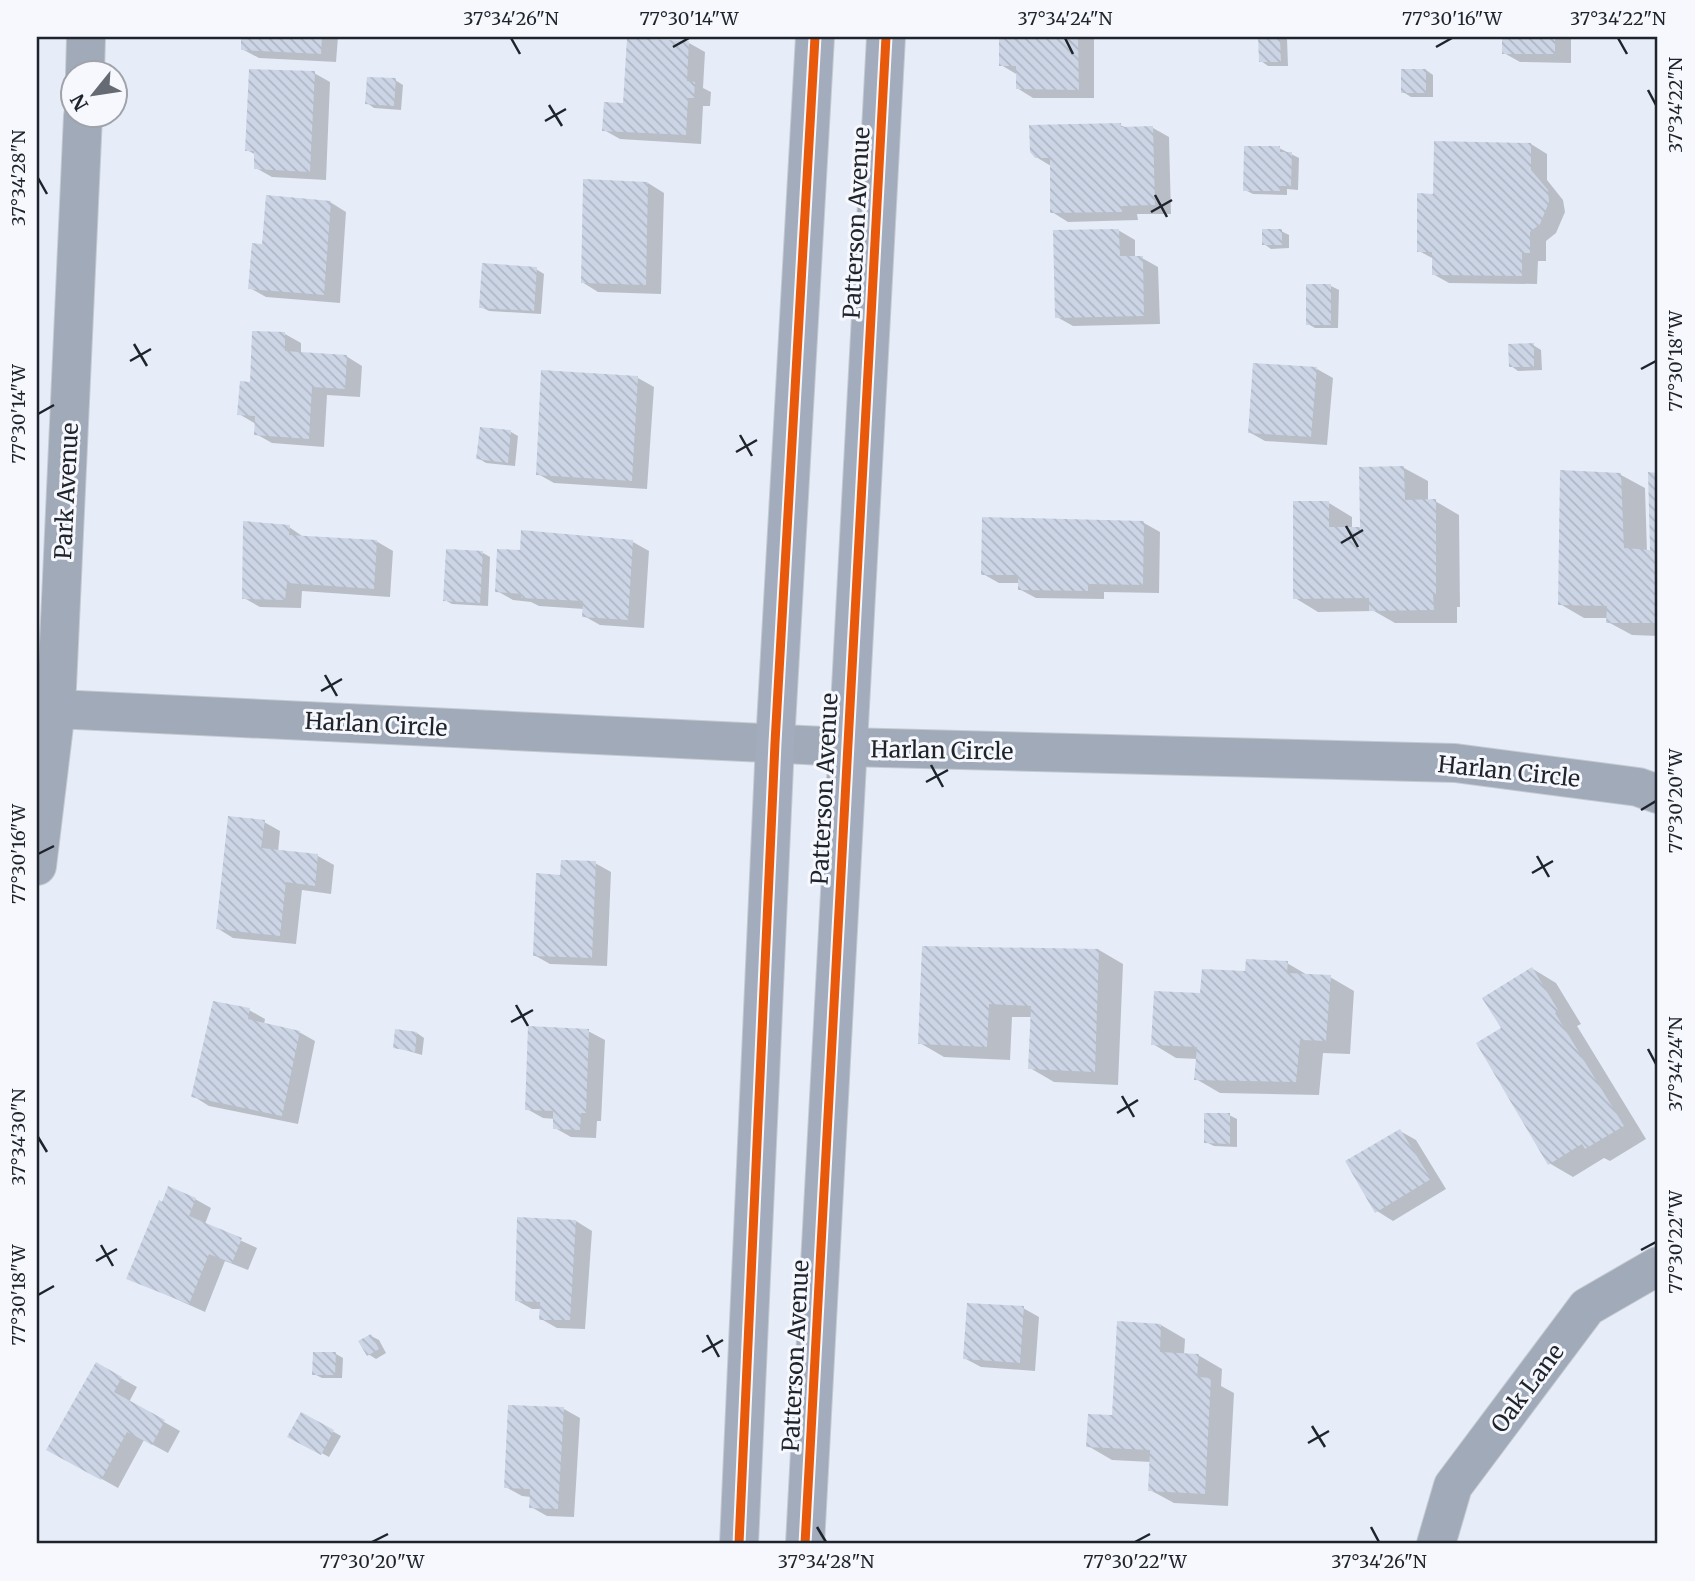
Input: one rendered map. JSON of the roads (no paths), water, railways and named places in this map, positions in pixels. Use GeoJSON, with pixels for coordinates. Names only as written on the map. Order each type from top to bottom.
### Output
{"type":"FeatureCollection","features":[{"type":"Feature","properties":{"kind":"main road","name":"Patterson Avenue"},"geometry":{"type":"LineString","coordinates":[[739,1544],[775,743],[815,37]]}},
{"type":"Feature","properties":{"kind":"main road","name":"Patterson Avenue"},"geometry":{"type":"LineString","coordinates":[[804,1544],[887,37]]}},
{"type":"Feature","properties":{"kind":"street"},"geometry":{"type":"LineString","coordinates":[[85,60],[86,37]]}},
{"type":"Feature","properties":{"kind":"street","name":"Park Avenue"},"geometry":{"type":"LineString","coordinates":[[37,866],[56,709],[82,130]]}},
{"type":"Feature","properties":{"kind":"street","name":"Harlan Circle"},"geometry":{"type":"LineString","coordinates":[[56,709],[846,747],[1455,763],[1638,787],[1658,794]]}},
{"type":"Feature","properties":{"kind":"street","name":"Oak Lane"},"geometry":{"type":"LineString","coordinates":[[1436,1544],[1453,1486],[1587,1307],[1658,1266]]}}]}
